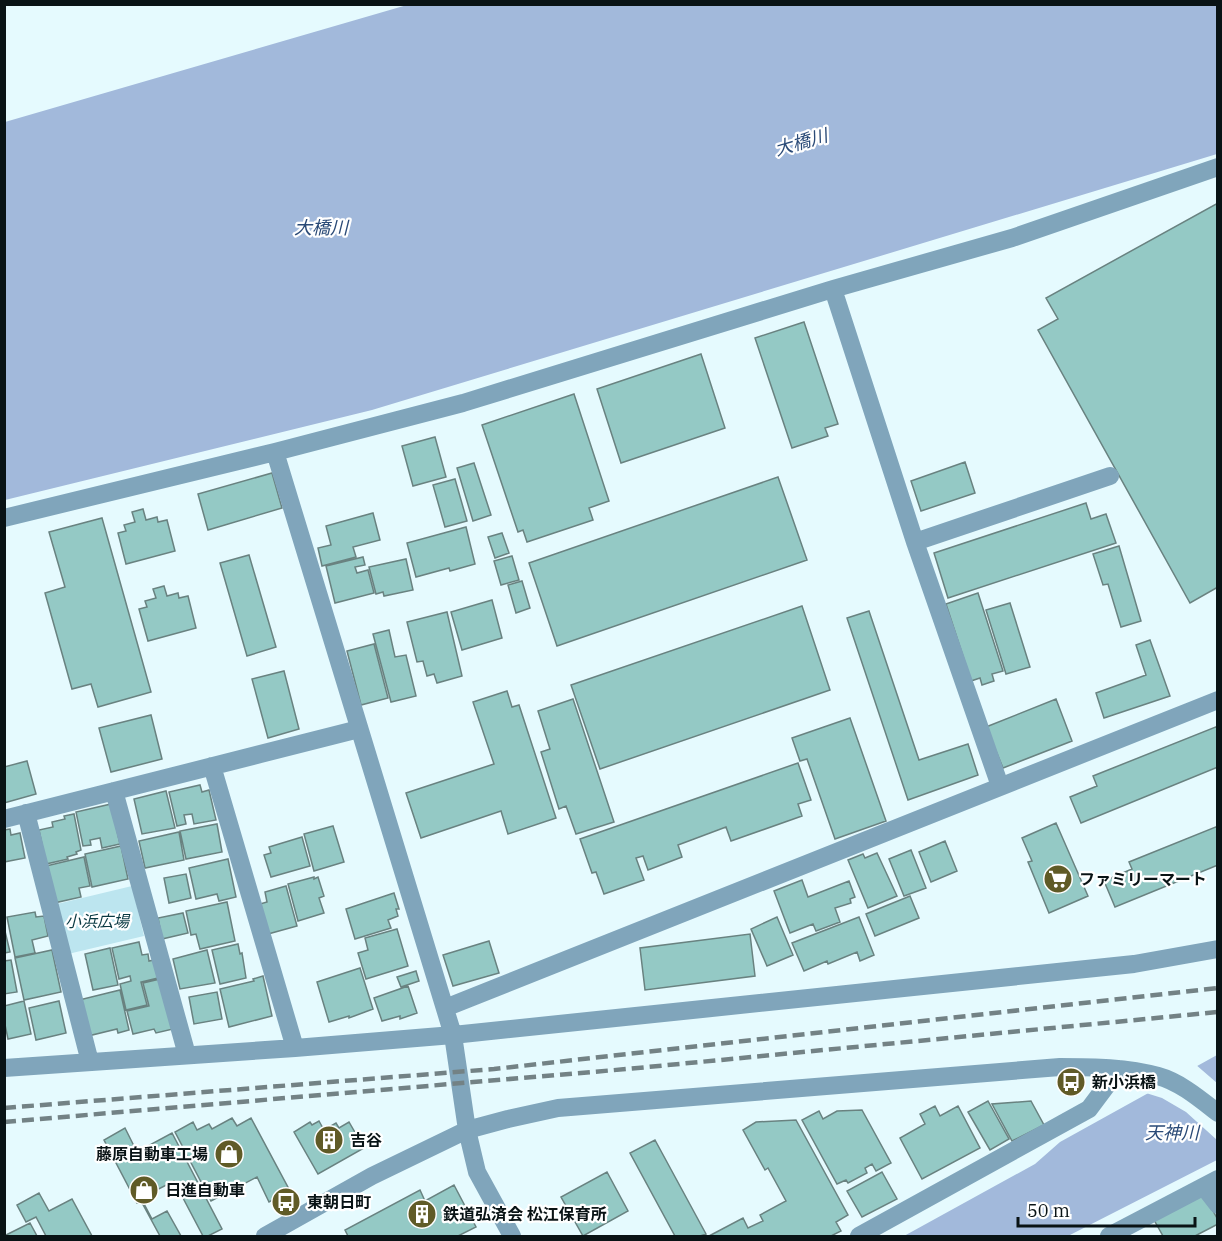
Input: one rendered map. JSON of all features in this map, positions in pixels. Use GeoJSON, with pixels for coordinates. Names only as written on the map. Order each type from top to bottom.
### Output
{"type":"FeatureCollection","features":[{"type":"Feature","properties":{"kind":"street"},"geometry":{"type":"LineString","coordinates":[[4,518],[275,452],[463,403],[833,289],[1012,238],[1218,167]]}},
{"type":"Feature","properties":{"kind":"street"},"geometry":{"type":"LineString","coordinates":[[833,289],[915,542],[1000,786]]}},
{"type":"Feature","properties":{"kind":"street"},"geometry":{"type":"LineString","coordinates":[[275,452],[453,1035],[467,1130],[477,1172],[512,1236]]}},
{"type":"Feature","properties":{"kind":"street"},"geometry":{"type":"LineString","coordinates":[[915,542],[1110,476]]}},
{"type":"Feature","properties":{"kind":"street"},"geometry":{"type":"LineString","coordinates":[[445,1008],[1218,700]]}},
{"type":"Feature","properties":{"kind":"street"},"geometry":{"type":"LineString","coordinates":[[4,819],[359,729]]}},
{"type":"Feature","properties":{"kind":"street"},"geometry":{"type":"LineString","coordinates":[[212,766],[295,1048]]}},
{"type":"Feature","properties":{"kind":"street"},"geometry":{"type":"LineString","coordinates":[[114,791],[187,1055]]}},
{"type":"Feature","properties":{"kind":"street"},"geometry":{"type":"LineString","coordinates":[[26,813],[90,1062]]}},
{"type":"Feature","properties":{"kind":"street"},"geometry":{"type":"LineString","coordinates":[[4,1068],[453,1035],[1134,964],[1218,950]]}},
{"type":"Feature","properties":{"kind":"street"},"geometry":{"type":"LineString","coordinates":[[265,1236],[372,1176],[467,1130],[558,1108],[1060,1067],[1119,1070],[1159,1076],[1201,1099],[1218,1113]]}},
{"type":"Feature","properties":{"kind":"street"},"geometry":{"type":"LineString","coordinates":[[858,1236],[1089,1109],[1119,1070]]}},
{"type":"Feature","properties":{"kind":"street"},"geometry":{"type":"LineString","coordinates":[[1109,1236],[1211,1183],[1218,1205]]}},
{"type":"Feature","properties":{"kind":"green space","name":"小浜広場"},"geometry":{"type":"Polygon","coordinates":[[[132,886],[144,936],[68,954],[57,904],[132,886]]]}},
{"type":"Feature","properties":{"kind":"water","name":"大橋川"},"geometry":{"type":"Polygon","coordinates":[[[407,5],[1217,5],[1217,154],[372,410],[5,500],[5,122],[407,5]]]}},
{"type":"Feature","properties":{"kind":"water","name":"天神川"},"geometry":{"type":"Polygon","coordinates":[[[1217,1055],[1217,1160],[1068,1236],[904,1236],[1035,1164],[1060,1142],[1217,1055]]]}},
{"type":"Feature","properties":{"kind":"pier"},"geometry":{"type":"Polygon","coordinates":[[[1195,1064],[1217,1083],[1217,1140],[1186,1112],[1162,1098],[1146,1093],[1195,1064]]]}},
{"type":"Feature","properties":{"kind":"building"},"geometry":{"type":"Polygon","coordinates":[[[1218,203],[1218,587],[1190,603],[1038,330],[1058,319],[1046,298],[1218,203]]]}},
{"type":"Feature","properties":{"kind":"building"},"geometry":{"type":"Polygon","coordinates":[[[804,322],[838,424],[825,428],[828,436],[792,448],[755,338],[804,322]]]}},
{"type":"Feature","properties":{"kind":"building"},"geometry":{"type":"Polygon","coordinates":[[[701,354],[725,428],[621,463],[597,389],[701,354]]]}},
{"type":"Feature","properties":{"kind":"building"},"geometry":{"type":"Polygon","coordinates":[[[574,394],[609,501],[589,508],[593,520],[527,542],[523,530],[518,532],[482,425],[574,394]]]}},
{"type":"Feature","properties":{"kind":"building"},"geometry":{"type":"Polygon","coordinates":[[[435,437],[446,477],[413,486],[402,446],[435,437]]]}},
{"type":"Feature","properties":{"kind":"building"},"geometry":{"type":"Polygon","coordinates":[[[965,462],[975,493],[921,511],[911,481],[965,462]]]}},
{"type":"Feature","properties":{"kind":"building"},"geometry":{"type":"Polygon","coordinates":[[[474,463],[491,515],[473,521],[457,468],[474,463]]]}},
{"type":"Feature","properties":{"kind":"building"},"geometry":{"type":"Polygon","coordinates":[[[272,473],[282,508],[208,530],[198,494],[272,473]]]}},
{"type":"Feature","properties":{"kind":"building"},"geometry":{"type":"Polygon","coordinates":[[[778,477],[807,560],[557,646],[529,563],[778,477]]]}},
{"type":"Feature","properties":{"kind":"building"},"geometry":{"type":"Polygon","coordinates":[[[455,479],[467,521],[445,527],[433,485],[455,479]]]}},
{"type":"Feature","properties":{"kind":"building"},"geometry":{"type":"Polygon","coordinates":[[[1086,503],[1091,519],[1106,514],[1116,543],[948,598],[934,553],[1086,503]]]}},
{"type":"Feature","properties":{"kind":"building"},"geometry":{"type":"Polygon","coordinates":[[[143,509],[146,520],[157,517],[158,522],[167,520],[175,551],[126,564],[118,533],[126,531],[124,525],[135,522],[132,512],[143,509]]]}},
{"type":"Feature","properties":{"kind":"building"},"geometry":{"type":"Polygon","coordinates":[[[373,513],[380,540],[353,547],[356,557],[322,566],[318,548],[331,545],[326,526],[373,513]]]}},
{"type":"Feature","properties":{"kind":"building"},"geometry":{"type":"Polygon","coordinates":[[[102,518],[151,692],[98,707],[91,684],[72,689],[45,593],[65,587],[49,532],[102,518]]]}},
{"type":"Feature","properties":{"kind":"building"},"geometry":{"type":"Polygon","coordinates":[[[466,527],[475,564],[416,577],[407,543],[466,527]]]}},
{"type":"Feature","properties":{"kind":"building"},"geometry":{"type":"Polygon","coordinates":[[[502,533],[509,553],[495,558],[488,537],[502,533]]]}},
{"type":"Feature","properties":{"kind":"building"},"geometry":{"type":"Polygon","coordinates":[[[1119,546],[1141,621],[1121,627],[1108,584],[1103,585],[1093,554],[1119,546]]]}},
{"type":"Feature","properties":{"kind":"building"},"geometry":{"type":"Polygon","coordinates":[[[249,555],[276,647],[247,656],[220,563],[249,555]]]}},
{"type":"Feature","properties":{"kind":"building"},"geometry":{"type":"Polygon","coordinates":[[[512,556],[519,580],[501,585],[494,561],[512,556]]]}},
{"type":"Feature","properties":{"kind":"building"},"geometry":{"type":"Polygon","coordinates":[[[363,557],[365,565],[355,567],[357,573],[368,570],[374,593],[335,603],[326,566],[363,557]]]}},
{"type":"Feature","properties":{"kind":"building"},"geometry":{"type":"Polygon","coordinates":[[[406,559],[413,590],[384,596],[383,592],[376,594],[369,567],[406,559]]]}},
{"type":"Feature","properties":{"kind":"building"},"geometry":{"type":"Polygon","coordinates":[[[522,581],[530,608],[516,613],[508,585],[522,581]]]}},
{"type":"Feature","properties":{"kind":"building"},"geometry":{"type":"Polygon","coordinates":[[[164,586],[167,596],[178,593],[179,598],[188,596],[196,628],[148,641],[139,609],[147,607],[145,601],[156,598],[153,589],[164,586]]]}},
{"type":"Feature","properties":{"kind":"building"},"geometry":{"type":"Polygon","coordinates":[[[978,593],[1003,671],[992,674],[994,681],[982,685],[980,678],[971,681],[946,604],[978,593]]]}},
{"type":"Feature","properties":{"kind":"building"},"geometry":{"type":"Polygon","coordinates":[[[492,600],[502,638],[462,650],[451,612],[492,600]]]}},
{"type":"Feature","properties":{"kind":"building"},"geometry":{"type":"Polygon","coordinates":[[[1010,603],[1030,667],[1006,674],[986,610],[1010,603]]]}},
{"type":"Feature","properties":{"kind":"building"},"geometry":{"type":"Polygon","coordinates":[[[802,606],[830,690],[600,769],[571,685],[802,606]]]}},
{"type":"Feature","properties":{"kind":"building"},"geometry":{"type":"Polygon","coordinates":[[[869,611],[919,760],[968,744],[978,775],[908,800],[847,618],[869,611]]]}},
{"type":"Feature","properties":{"kind":"building"},"geometry":{"type":"Polygon","coordinates":[[[447,612],[462,676],[437,683],[434,674],[427,676],[423,661],[417,662],[407,622],[447,612]]]}},
{"type":"Feature","properties":{"kind":"building"},"geometry":{"type":"Polygon","coordinates":[[[389,630],[395,657],[406,655],[416,696],[391,702],[373,634],[389,630]]]}},
{"type":"Feature","properties":{"kind":"building"},"geometry":{"type":"Polygon","coordinates":[[[1150,640],[1170,696],[1104,718],[1096,693],[1146,675],[1136,645],[1150,640]]]}},
{"type":"Feature","properties":{"kind":"building"},"geometry":{"type":"Polygon","coordinates":[[[374,644],[388,698],[361,705],[347,651],[374,644]]]}},
{"type":"Feature","properties":{"kind":"building"},"geometry":{"type":"Polygon","coordinates":[[[284,671],[299,729],[268,738],[252,679],[284,671]]]}},
{"type":"Feature","properties":{"kind":"building"},"geometry":{"type":"Polygon","coordinates":[[[507,691],[512,707],[519,705],[556,818],[508,834],[501,811],[421,838],[406,793],[494,764],[473,702],[507,691]]]}},
{"type":"Feature","properties":{"kind":"building"},"geometry":{"type":"Polygon","coordinates":[[[573,699],[614,822],[576,834],[566,806],[559,809],[541,752],[550,749],[538,711],[573,699]]]}},
{"type":"Feature","properties":{"kind":"building"},"geometry":{"type":"Polygon","coordinates":[[[1056,699],[1072,741],[1003,768],[986,727],[1056,699]]]}},
{"type":"Feature","properties":{"kind":"building"},"geometry":{"type":"Polygon","coordinates":[[[151,715],[162,759],[111,772],[99,728],[151,715]]]}},
{"type":"Feature","properties":{"kind":"building"},"geometry":{"type":"Polygon","coordinates":[[[850,718],[886,821],[835,839],[807,759],[800,761],[792,738],[850,718]]]}},
{"type":"Feature","properties":{"kind":"building"},"geometry":{"type":"Polygon","coordinates":[[[1218,726],[1218,767],[1081,823],[1070,797],[1097,786],[1093,776],[1218,726]]]}},
{"type":"Feature","properties":{"kind":"building"},"geometry":{"type":"Polygon","coordinates":[[[27,761],[36,794],[4,803],[4,767],[27,761]]]}},
{"type":"Feature","properties":{"kind":"building"},"geometry":{"type":"Polygon","coordinates":[[[798,763],[811,800],[798,804],[802,816],[731,841],[726,827],[678,845],[682,857],[648,870],[643,856],[636,858],[644,880],[604,894],[596,872],[592,873],[580,839],[798,763]]]}},
{"type":"Feature","properties":{"kind":"building"},"geometry":{"type":"Polygon","coordinates":[[[200,785],[202,792],[209,790],[216,820],[194,824],[192,814],[184,815],[186,824],[177,826],[169,792],[200,785]]]}},
{"type":"Feature","properties":{"kind":"building"},"geometry":{"type":"Polygon","coordinates":[[[166,791],[175,828],[142,834],[134,799],[166,791]]]}},
{"type":"Feature","properties":{"kind":"building"},"geometry":{"type":"Polygon","coordinates":[[[111,804],[120,844],[102,848],[100,838],[90,840],[91,845],[83,846],[76,812],[111,804]]]}},
{"type":"Feature","properties":{"kind":"building"},"geometry":{"type":"Polygon","coordinates":[[[74,814],[81,850],[67,857],[68,859],[46,864],[39,830],[53,827],[52,822],[74,814]]]}},
{"type":"Feature","properties":{"kind":"building","name":"ファミリーマート"},"geometry":{"type":"Polygon","coordinates":[[[1056,823],[1088,896],[1049,913],[1028,862],[1032,861],[1022,838],[1056,823]]]}},
{"type":"Feature","properties":{"kind":"building"},"geometry":{"type":"Polygon","coordinates":[[[217,824],[222,852],[186,859],[180,831],[217,824]]]}},
{"type":"Feature","properties":{"kind":"building"},"geometry":{"type":"Polygon","coordinates":[[[333,826],[344,862],[314,871],[304,834],[333,826]]]}},
{"type":"Feature","properties":{"kind":"building"},"geometry":{"type":"Polygon","coordinates":[[[1218,826],[1218,865],[1115,907],[1104,881],[1132,869],[1129,862],[1218,826]]]}},
{"type":"Feature","properties":{"kind":"building"},"geometry":{"type":"Polygon","coordinates":[[[10,829],[11,835],[20,833],[25,858],[4,862],[4,830],[10,829]]]}},
{"type":"Feature","properties":{"kind":"building"},"geometry":{"type":"Polygon","coordinates":[[[179,832],[184,860],[145,868],[139,841],[179,832]]]}},
{"type":"Feature","properties":{"kind":"building"},"geometry":{"type":"Polygon","coordinates":[[[302,837],[310,866],[271,877],[264,855],[271,853],[269,847],[302,837]]]}},
{"type":"Feature","properties":{"kind":"building"},"geometry":{"type":"Polygon","coordinates":[[[945,841],[957,871],[931,882],[919,852],[945,841]]]}},
{"type":"Feature","properties":{"kind":"building"},"geometry":{"type":"Polygon","coordinates":[[[121,846],[128,879],[92,887],[85,854],[121,846]]]}},
{"type":"Feature","properties":{"kind":"building"},"geometry":{"type":"Polygon","coordinates":[[[911,850],[926,888],[904,896],[889,859],[911,850]]]}},
{"type":"Feature","properties":{"kind":"building"},"geometry":{"type":"Polygon","coordinates":[[[877,853],[897,896],[868,908],[848,860],[863,854],[865,858],[877,853]]]}},
{"type":"Feature","properties":{"kind":"building"},"geometry":{"type":"Polygon","coordinates":[[[84,857],[90,886],[79,888],[81,897],[54,903],[46,866],[84,857]]]}},
{"type":"Feature","properties":{"kind":"building"},"geometry":{"type":"Polygon","coordinates":[[[228,859],[236,897],[219,901],[217,894],[196,899],[189,868],[228,859]]]}},
{"type":"Feature","properties":{"kind":"building"},"geometry":{"type":"Polygon","coordinates":[[[186,874],[191,898],[169,903],[164,878],[186,874]]]}},
{"type":"Feature","properties":{"kind":"building"},"geometry":{"type":"Polygon","coordinates":[[[314,877],[314,879],[318,877],[324,896],[319,898],[324,913],[298,921],[288,884],[314,877]]]}},
{"type":"Feature","properties":{"kind":"building"},"geometry":{"type":"Polygon","coordinates":[[[802,880],[808,897],[849,881],[855,897],[850,899],[851,903],[835,908],[840,922],[816,931],[813,924],[790,933],[774,891],[802,880]]]}},
{"type":"Feature","properties":{"kind":"building"},"geometry":{"type":"Polygon","coordinates":[[[286,886],[297,926],[268,934],[260,904],[267,902],[265,892],[286,886]]]}},
{"type":"Feature","properties":{"kind":"building"},"geometry":{"type":"Polygon","coordinates":[[[394,893],[399,909],[396,909],[398,916],[388,920],[391,928],[355,939],[346,909],[394,893]]]}},
{"type":"Feature","properties":{"kind":"building"},"geometry":{"type":"Polygon","coordinates":[[[910,896],[919,918],[875,936],[866,914],[910,896]]]}},
{"type":"Feature","properties":{"kind":"building"},"geometry":{"type":"Polygon","coordinates":[[[227,902],[235,941],[200,949],[196,934],[191,935],[186,911],[227,902]]]}},
{"type":"Feature","properties":{"kind":"building"},"geometry":{"type":"Polygon","coordinates":[[[35,912],[36,917],[44,916],[48,936],[32,940],[35,953],[15,957],[7,917],[35,912]]]}},
{"type":"Feature","properties":{"kind":"building"},"geometry":{"type":"Polygon","coordinates":[[[183,913],[188,933],[162,939],[158,918],[183,913]]]}},
{"type":"Feature","properties":{"kind":"building"},"geometry":{"type":"Polygon","coordinates":[[[777,917],[793,955],[767,966],[751,929],[777,917]]]}},
{"type":"Feature","properties":{"kind":"building"},"geometry":{"type":"Polygon","coordinates":[[[859,917],[874,955],[860,961],[857,952],[804,971],[792,943],[859,917]]]}},
{"type":"Feature","properties":{"kind":"building"},"geometry":{"type":"Polygon","coordinates":[[[4,927],[10,952],[4,953],[4,927]]]}},
{"type":"Feature","properties":{"kind":"building"},"geometry":{"type":"Polygon","coordinates":[[[397,929],[408,966],[366,979],[358,953],[368,950],[365,938],[397,929]]]}},
{"type":"Feature","properties":{"kind":"building"},"geometry":{"type":"Polygon","coordinates":[[[750,934],[755,976],[645,990],[640,948],[750,934]]]}},
{"type":"Feature","properties":{"kind":"building"},"geometry":{"type":"Polygon","coordinates":[[[489,941],[499,973],[453,986],[443,955],[489,941]]]}},
{"type":"Feature","properties":{"kind":"building"},"geometry":{"type":"Polygon","coordinates":[[[139,942],[142,955],[148,954],[149,961],[154,960],[158,978],[141,982],[147,1005],[126,1010],[120,984],[131,981],[130,976],[119,979],[112,948],[139,942]]]}},
{"type":"Feature","properties":{"kind":"building"},"geometry":{"type":"Polygon","coordinates":[[[238,944],[240,954],[242,953],[246,978],[220,984],[212,950],[238,944]]]}},
{"type":"Feature","properties":{"kind":"building"},"geometry":{"type":"Polygon","coordinates":[[[110,948],[118,985],[93,990],[85,954],[110,948]]]}},
{"type":"Feature","properties":{"kind":"building"},"geometry":{"type":"Polygon","coordinates":[[[52,950],[61,992],[24,1000],[15,958],[52,950]]]}},
{"type":"Feature","properties":{"kind":"building"},"geometry":{"type":"Polygon","coordinates":[[[207,950],[215,983],[180,989],[173,959],[207,950]]]}},
{"type":"Feature","properties":{"kind":"building"},"geometry":{"type":"Polygon","coordinates":[[[11,960],[17,992],[4,994],[4,961],[11,960]]]}},
{"type":"Feature","properties":{"kind":"building"},"geometry":{"type":"Polygon","coordinates":[[[360,968],[373,1009],[349,1018],[349,1016],[329,1022],[317,982],[360,968]]]}},
{"type":"Feature","properties":{"kind":"building"},"geometry":{"type":"Polygon","coordinates":[[[416,971],[419,981],[401,987],[397,977],[416,971]]]}},
{"type":"Feature","properties":{"kind":"building"},"geometry":{"type":"Polygon","coordinates":[[[263,976],[272,1016],[229,1027],[220,989],[254,981],[253,979],[263,976]]]}},
{"type":"Feature","properties":{"kind":"building"},"geometry":{"type":"Polygon","coordinates":[[[160,979],[173,1029],[156,1033],[154,1029],[133,1034],[127,1011],[149,1006],[143,983],[160,979]]]}},
{"type":"Feature","properties":{"kind":"building"},"geometry":{"type":"Polygon","coordinates":[[[408,986],[417,1013],[400,1019],[400,1016],[382,1021],[374,998],[408,986]]]}},
{"type":"Feature","properties":{"kind":"building"},"geometry":{"type":"Polygon","coordinates":[[[120,990],[129,1030],[118,1033],[117,1029],[88,1036],[79,1000],[120,990]]]}},
{"type":"Feature","properties":{"kind":"building"},"geometry":{"type":"Polygon","coordinates":[[[217,992],[222,1019],[194,1024],[189,997],[217,992]]]}},
{"type":"Feature","properties":{"kind":"building"},"geometry":{"type":"Polygon","coordinates":[[[24,1001],[31,1034],[8,1039],[4,1006],[24,1001]]]}},
{"type":"Feature","properties":{"kind":"building"},"geometry":{"type":"Polygon","coordinates":[[[59,1001],[66,1033],[36,1040],[29,1008],[59,1001]]]}},
{"type":"Feature","properties":{"kind":"building"},"geometry":{"type":"Polygon","coordinates":[[[988,1101],[1009,1139],[990,1150],[968,1112],[988,1101]]]}},
{"type":"Feature","properties":{"kind":"building"},"geometry":{"type":"Polygon","coordinates":[[[1031,1101],[1044,1125],[1012,1141],[992,1104],[1031,1101]]]}},
{"type":"Feature","properties":{"kind":"building"},"geometry":{"type":"Polygon","coordinates":[[[935,1106],[940,1116],[958,1106],[980,1148],[922,1179],[900,1138],[925,1124],[920,1114],[935,1106]]]}},
{"type":"Feature","properties":{"kind":"building"},"geometry":{"type":"Polygon","coordinates":[[[862,1110],[891,1163],[876,1171],[872,1164],[865,1168],[867,1173],[848,1183],[846,1180],[837,1184],[802,1120],[819,1111],[823,1119],[837,1111],[862,1110]]]}},
{"type":"Feature","properties":{"kind":"building","name":"藤原自動車工場"},"geometry":{"type":"Polygon","coordinates":[[[232,1118],[237,1126],[251,1118],[290,1191],[269,1202],[257,1177],[211,1201],[175,1132],[193,1122],[197,1130],[209,1124],[212,1129],[232,1118]]]}},
{"type":"Feature","properties":{"kind":"building"},"geometry":{"type":"Polygon","coordinates":[[[796,1120],[848,1215],[836,1222],[841,1231],[831,1236],[709,1236],[743,1218],[748,1228],[763,1221],[760,1215],[786,1201],[768,1168],[765,1170],[743,1130],[756,1122],[796,1120]]]}},
{"type":"Feature","properties":{"kind":"building","name":"吉谷"},"geometry":{"type":"Polygon","coordinates":[[[319,1121],[324,1130],[336,1123],[339,1128],[349,1122],[364,1148],[318,1174],[294,1132],[310,1122],[312,1125],[319,1121]]]}},
{"type":"Feature","properties":{"kind":"building","name":"日進自動車"},"geometry":{"type":"Polygon","coordinates":[[[125,1128],[137,1152],[172,1133],[222,1229],[203,1236],[174,1181],[141,1198],[152,1219],[167,1211],[181,1236],[160,1236],[141,1201],[137,1203],[104,1140],[125,1128]]]}},
{"type":"Feature","properties":{"kind":"building"},"geometry":{"type":"Polygon","coordinates":[[[655,1140],[706,1234],[675,1236],[630,1153],[655,1140]]]}},
{"type":"Feature","properties":{"kind":"building"},"geometry":{"type":"Polygon","coordinates":[[[607,1172],[628,1211],[583,1236],[561,1197],[607,1172]]]}},
{"type":"Feature","properties":{"kind":"building"},"geometry":{"type":"Polygon","coordinates":[[[882,1172],[897,1199],[862,1217],[847,1191],[882,1172]]]}},
{"type":"Feature","properties":{"kind":"building","name":"鉄道弘済会 松江保育所"},"geometry":{"type":"Polygon","coordinates":[[[454,1185],[476,1227],[458,1236],[348,1236],[345,1230],[420,1190],[425,1201],[454,1185]]]}},
{"type":"Feature","properties":{"kind":"building"},"geometry":{"type":"Polygon","coordinates":[[[1202,1191],[1218,1224],[1195,1236],[1163,1236],[1153,1218],[1202,1191]]]}},
{"type":"Feature","properties":{"kind":"building"},"geometry":{"type":"Polygon","coordinates":[[[39,1193],[49,1211],[72,1199],[92,1236],[46,1236],[36,1217],[26,1222],[17,1205],[39,1193]]]}},
{"type":"Feature","properties":{"kind":"building"},"geometry":{"type":"Polygon","coordinates":[[[30,1223],[37,1236],[4,1236],[30,1223]]]}},
{"type":"Feature","properties":{"kind":"railway"},"geometry":{"type":"LineString","coordinates":[[4,1108],[494,1069],[1218,988]]}},
{"type":"Feature","properties":{"kind":"railway"},"geometry":{"type":"LineString","coordinates":[[4,1122],[627,1069],[1218,1012]]}},
{"type":"Feature","properties":{"kind":"place","name":"ファミリーマート"},"geometry":{"type":"Point","coordinates":[1058,879]}},
{"type":"Feature","properties":{"kind":"place","name":"新小浜橋"},"geometry":{"type":"Point","coordinates":[1071,1082]}},
{"type":"Feature","properties":{"kind":"place","name":"吉谷"},"geometry":{"type":"Point","coordinates":[329,1140]}},
{"type":"Feature","properties":{"kind":"place","name":"藤原自動車工場"},"geometry":{"type":"Point","coordinates":[229,1154]}},
{"type":"Feature","properties":{"kind":"place","name":"日進自動車"},"geometry":{"type":"Point","coordinates":[144,1190]}},
{"type":"Feature","properties":{"kind":"place","name":"東朝日町"},"geometry":{"type":"Point","coordinates":[286,1202]}},
{"type":"Feature","properties":{"kind":"place","name":"鉄道弘済会 松江保育所"},"geometry":{"type":"Point","coordinates":[422,1214]}}]}
